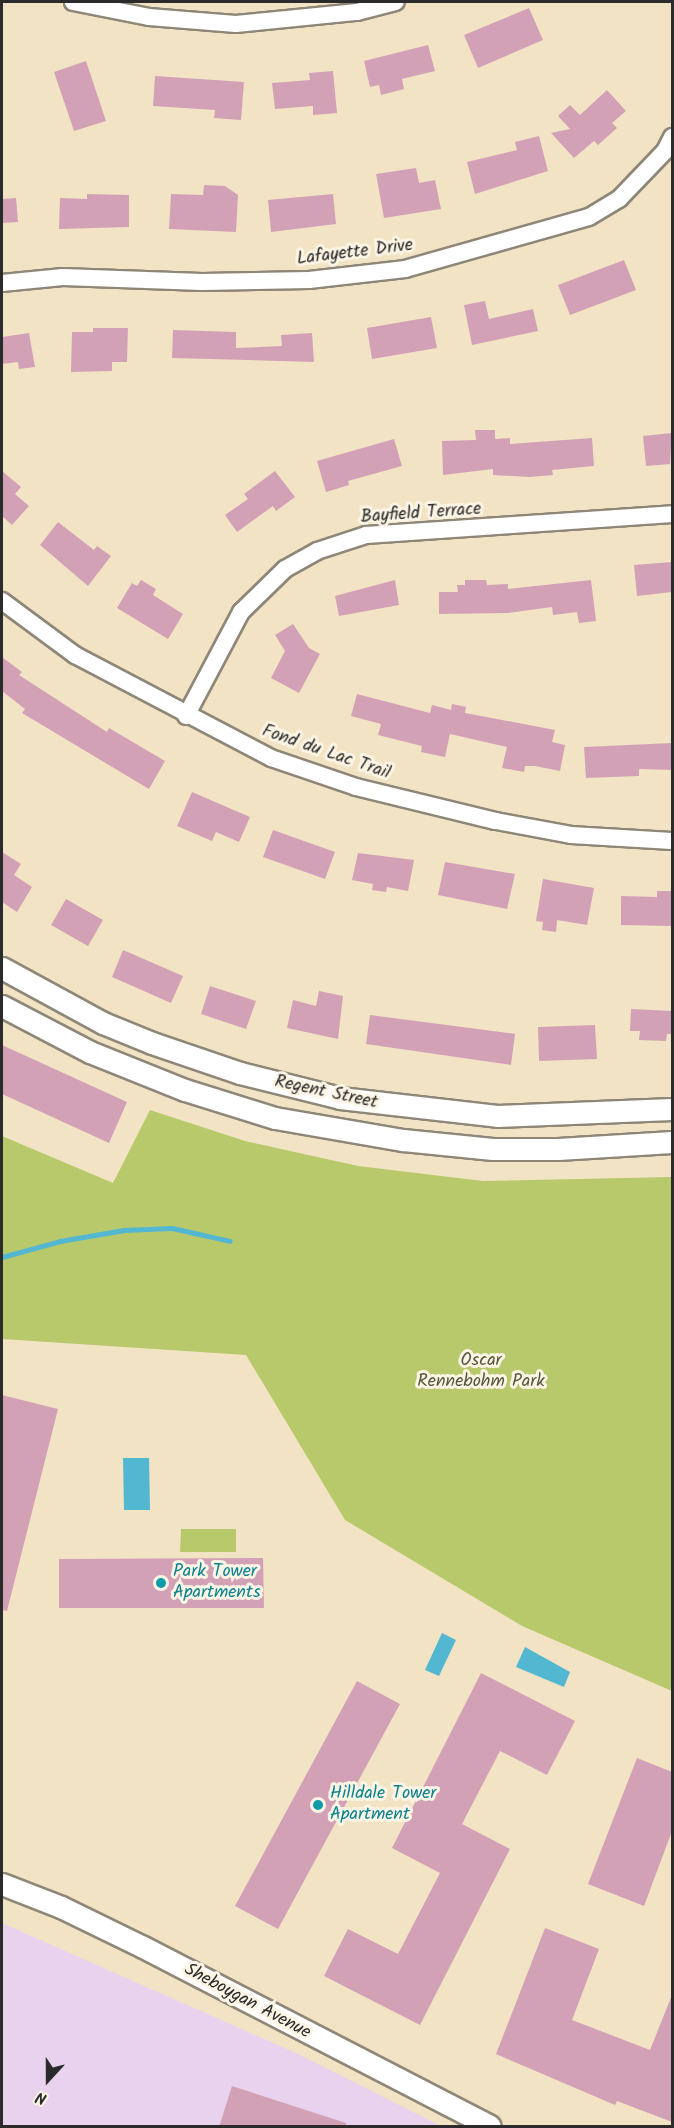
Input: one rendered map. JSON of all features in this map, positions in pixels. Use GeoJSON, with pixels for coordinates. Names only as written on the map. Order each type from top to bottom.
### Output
{"type":"FeatureCollection","features":[{"type":"Feature","properties":{"kind":"street"},"geometry":{"type":"LineString","coordinates":[[72,2],[149,17],[236,24],[357,12],[396,2]]}},
{"type":"Feature","properties":{"kind":"street","name":"Lafayette Drive"},"geometry":{"type":"LineString","coordinates":[[2,283],[63,277],[297,281],[405,269],[589,216],[619,199],[665,151],[672,137]]}},
{"type":"Feature","properties":{"kind":"street","name":"Bayfield Terrace"},"geometry":{"type":"LineString","coordinates":[[186,716],[241,612],[285,569],[317,551],[366,536],[672,514]]}},
{"type":"Feature","properties":{"kind":"street","name":"Fond du Lac Trail"},"geometry":{"type":"LineString","coordinates":[[2,602],[75,654],[186,716],[272,758],[411,802],[571,835],[672,842]]}},
{"type":"Feature","properties":{"kind":"street","name":"Regent Street"},"geometry":{"type":"LineString","coordinates":[[2,968],[81,1012],[152,1043],[240,1073],[340,1098],[497,1116],[672,1109]]}},
{"type":"Feature","properties":{"kind":"street","name":"Regent Street"},"geometry":{"type":"LineString","coordinates":[[2,1006],[90,1052],[162,1082],[275,1118],[403,1140],[493,1149],[558,1149],[672,1142]]}},
{"type":"Feature","properties":{"kind":"street","name":"Sheboygan Avenue"},"geometry":{"type":"LineString","coordinates":[[2,1884],[61,1907],[134,1942],[490,2127]]}},
{"type":"Feature","properties":{"kind":"shaded area"},"geometry":{"type":"Polygon","coordinates":[[[2,1923],[298,2054],[441,2126],[2,2126],[2,1923]]]}},
{"type":"Feature","properties":{"kind":"green space","name":"Oscar Rennebohm Park"},"geometry":{"type":"Polygon","coordinates":[[[150,1110],[245,1141],[358,1166],[483,1181],[672,1177],[672,1691],[522,1626],[345,1520],[246,1355],[2,1339],[2,1136],[113,1183],[150,1110]]]}},
{"type":"Feature","properties":{"kind":"green space"},"geometry":{"type":"Polygon","coordinates":[[[181,1529],[236,1529],[236,1552],[180,1552],[181,1529]]]}},
{"type":"Feature","properties":{"kind":"water"},"geometry":{"type":"Polygon","coordinates":[[[123,1458],[149,1458],[150,1510],[124,1510],[123,1458]]]}},
{"type":"Feature","properties":{"kind":"water"},"geometry":{"type":"Polygon","coordinates":[[[442,1633],[456,1640],[439,1676],[425,1670],[442,1633]]]}},
{"type":"Feature","properties":{"kind":"water"},"geometry":{"type":"Polygon","coordinates":[[[525,1647],[570,1672],[564,1687],[516,1667],[525,1647]]]}},
{"type":"Feature","properties":{"kind":"building"},"geometry":{"type":"Polygon","coordinates":[[[529,8],[543,40],[478,68],[464,35],[529,8]]]}},
{"type":"Feature","properties":{"kind":"building"},"geometry":{"type":"Polygon","coordinates":[[[428,45],[435,71],[402,79],[404,89],[381,95],[379,85],[370,87],[364,61],[428,45]]]}},
{"type":"Feature","properties":{"kind":"building"},"geometry":{"type":"Polygon","coordinates":[[[86,61],[106,121],[74,131],[54,72],[86,61]]]}},
{"type":"Feature","properties":{"kind":"building"},"geometry":{"type":"Polygon","coordinates":[[[333,71],[337,113],[313,115],[313,106],[275,109],[272,83],[310,80],[309,73],[333,71]]]}},
{"type":"Feature","properties":{"kind":"building"},"geometry":{"type":"Polygon","coordinates":[[[155,76],[244,82],[241,120],[214,118],[215,110],[153,106],[155,76]]]}},
{"type":"Feature","properties":{"kind":"building"},"geometry":{"type":"Polygon","coordinates":[[[607,90],[626,111],[612,123],[617,128],[598,145],[594,141],[574,158],[551,133],[570,129],[558,116],[570,105],[580,115],[607,90]]]}},
{"type":"Feature","properties":{"kind":"building"},"geometry":{"type":"Polygon","coordinates":[[[539,136],[548,171],[475,194],[467,162],[517,150],[515,142],[539,136]]]}},
{"type":"Feature","properties":{"kind":"building"},"geometry":{"type":"Polygon","coordinates":[[[416,168],[419,183],[435,180],[441,209],[384,218],[376,174],[416,168]]]}},
{"type":"Feature","properties":{"kind":"building"},"geometry":{"type":"Polygon","coordinates":[[[204,185],[225,186],[238,195],[236,232],[169,229],[171,194],[203,195],[204,185]]]}},
{"type":"Feature","properties":{"kind":"building"},"geometry":{"type":"Polygon","coordinates":[[[87,194],[129,195],[129,227],[59,229],[60,198],[87,199],[87,194]]]}},
{"type":"Feature","properties":{"kind":"building"},"geometry":{"type":"Polygon","coordinates":[[[333,194],[336,224],[271,232],[268,200],[333,194]]]}},
{"type":"Feature","properties":{"kind":"building"},"geometry":{"type":"Polygon","coordinates":[[[16,198],[18,222],[2,223],[2,199],[16,198]]]}},
{"type":"Feature","properties":{"kind":"building"},"geometry":{"type":"Polygon","coordinates":[[[624,260],[636,290],[570,315],[558,285],[624,260]]]}},
{"type":"Feature","properties":{"kind":"building"},"geometry":{"type":"Polygon","coordinates":[[[485,301],[489,319],[533,309],[538,331],[472,345],[464,305],[485,301]]]}},
{"type":"Feature","properties":{"kind":"building"},"geometry":{"type":"Polygon","coordinates":[[[431,317],[437,348],[372,359],[367,328],[431,317]]]}},
{"type":"Feature","properties":{"kind":"building"},"geometry":{"type":"Polygon","coordinates":[[[93,328],[128,328],[127,362],[112,362],[112,371],[71,372],[72,332],[93,332],[93,328]]]}},
{"type":"Feature","properties":{"kind":"building"},"geometry":{"type":"Polygon","coordinates":[[[173,330],[236,332],[236,348],[282,346],[281,335],[312,333],[314,362],[172,358],[173,330]]]}},
{"type":"Feature","properties":{"kind":"building"},"geometry":{"type":"Polygon","coordinates":[[[29,333],[35,367],[19,369],[18,362],[2,364],[2,337],[29,333]]]}},
{"type":"Feature","properties":{"kind":"building"},"geometry":{"type":"Polygon","coordinates":[[[475,430],[495,430],[495,439],[510,438],[510,444],[592,438],[594,466],[552,470],[553,475],[530,477],[493,475],[493,469],[443,475],[442,441],[476,440],[475,430]]]}},
{"type":"Feature","properties":{"kind":"building"},"geometry":{"type":"Polygon","coordinates":[[[672,433],[670,464],[646,466],[643,436],[672,433]]]}},
{"type":"Feature","properties":{"kind":"building"},"geometry":{"type":"Polygon","coordinates":[[[394,439],[402,466],[348,481],[349,485],[326,492],[317,461],[394,439]]]}},
{"type":"Feature","properties":{"kind":"building"},"geometry":{"type":"Polygon","coordinates":[[[2,471],[21,487],[15,494],[29,506],[12,525],[2,516],[2,471]]]}},
{"type":"Feature","properties":{"kind":"building"},"geometry":{"type":"Polygon","coordinates":[[[275,471],[295,497],[276,511],[273,506],[237,532],[225,515],[248,499],[244,494],[275,471]]]}},
{"type":"Feature","properties":{"kind":"building"},"geometry":{"type":"Polygon","coordinates":[[[58,522],[94,550],[97,546],[111,556],[88,586],[40,545],[58,522]]]}},
{"type":"Feature","properties":{"kind":"building"},"geometry":{"type":"Polygon","coordinates":[[[672,562],[672,592],[637,596],[634,565],[672,562]]]}},
{"type":"Feature","properties":{"kind":"building"},"geometry":{"type":"Polygon","coordinates":[[[141,580],[156,589],[153,595],[183,614],[168,639],[117,608],[132,583],[137,586],[141,580]]]}},
{"type":"Feature","properties":{"kind":"building"},"geometry":{"type":"Polygon","coordinates":[[[395,580],[399,605],[339,616],[335,596],[395,580]]]}},
{"type":"Feature","properties":{"kind":"building"},"geometry":{"type":"Polygon","coordinates":[[[465,580],[486,580],[487,585],[508,584],[508,589],[591,580],[596,621],[579,623],[577,612],[553,615],[552,607],[508,613],[439,614],[439,592],[458,592],[457,585],[465,585],[465,580]]]}},
{"type":"Feature","properties":{"kind":"building"},"geometry":{"type":"Polygon","coordinates":[[[293,624],[309,648],[320,654],[299,693],[271,678],[285,651],[275,635],[293,624]]]}},
{"type":"Feature","properties":{"kind":"building"},"geometry":{"type":"Polygon","coordinates":[[[2,657],[22,672],[19,675],[107,732],[109,728],[165,761],[149,789],[22,713],[25,709],[2,691],[2,657]]]}},
{"type":"Feature","properties":{"kind":"building"},"geometry":{"type":"Polygon","coordinates":[[[357,694],[430,713],[432,705],[451,710],[452,704],[466,707],[465,713],[555,730],[552,742],[565,745],[560,771],[535,766],[525,766],[524,772],[502,768],[507,747],[450,734],[445,757],[421,752],[422,746],[378,735],[381,724],[351,716],[357,694]]]}},
{"type":"Feature","properties":{"kind":"building"},"geometry":{"type":"Polygon","coordinates":[[[672,743],[672,770],[639,769],[639,776],[586,778],[584,747],[672,743]]]}},
{"type":"Feature","properties":{"kind":"building"},"geometry":{"type":"Polygon","coordinates":[[[192,792],[250,817],[239,842],[216,832],[212,841],[177,826],[192,792]]]}},
{"type":"Feature","properties":{"kind":"building"},"geometry":{"type":"Polygon","coordinates":[[[273,830],[335,852],[325,879],[263,857],[273,830]]]}},
{"type":"Feature","properties":{"kind":"building"},"geometry":{"type":"Polygon","coordinates":[[[2,852],[21,864],[14,875],[32,887],[17,912],[2,902],[2,852]]]}},
{"type":"Feature","properties":{"kind":"building"},"geometry":{"type":"Polygon","coordinates":[[[358,853],[414,860],[408,891],[387,887],[386,892],[372,890],[373,884],[352,880],[358,853]]]}},
{"type":"Feature","properties":{"kind":"building"},"geometry":{"type":"Polygon","coordinates":[[[445,862],[515,874],[507,909],[438,895],[445,862]]]}},
{"type":"Feature","properties":{"kind":"building"},"geometry":{"type":"Polygon","coordinates":[[[543,879],[594,888],[587,925],[557,920],[556,932],[542,930],[543,922],[536,921],[543,879]]]}},
{"type":"Feature","properties":{"kind":"building"},"geometry":{"type":"Polygon","coordinates":[[[657,891],[672,891],[672,926],[621,925],[621,896],[657,897],[657,891]]]}},
{"type":"Feature","properties":{"kind":"building"},"geometry":{"type":"Polygon","coordinates":[[[66,899],[103,920],[88,946],[51,925],[66,899]]]}},
{"type":"Feature","properties":{"kind":"building"},"geometry":{"type":"Polygon","coordinates":[[[123,950],[183,976],[171,1003],[112,977],[123,950]]]}},
{"type":"Feature","properties":{"kind":"building"},"geometry":{"type":"Polygon","coordinates":[[[210,986],[256,1001],[246,1029],[201,1014],[210,986]]]}},
{"type":"Feature","properties":{"kind":"building"},"geometry":{"type":"Polygon","coordinates":[[[319,991],[343,996],[338,1039],[287,1028],[293,1000],[316,1006],[319,991]]]}},
{"type":"Feature","properties":{"kind":"building"},"geometry":{"type":"Polygon","coordinates":[[[631,1009],[672,1011],[672,1034],[667,1034],[666,1041],[639,1040],[640,1031],[630,1031],[631,1009]]]}},
{"type":"Feature","properties":{"kind":"building"},"geometry":{"type":"Polygon","coordinates":[[[370,1015],[515,1034],[511,1065],[366,1044],[370,1015]]]}},
{"type":"Feature","properties":{"kind":"building"},"geometry":{"type":"Polygon","coordinates":[[[595,1025],[597,1059],[539,1061],[538,1027],[595,1025]]]}},
{"type":"Feature","properties":{"kind":"building"},"geometry":{"type":"Polygon","coordinates":[[[2,1045],[127,1102],[109,1143],[2,1094],[2,1045]]]}},
{"type":"Feature","properties":{"kind":"building"},"geometry":{"type":"Polygon","coordinates":[[[2,1395],[58,1409],[7,1611],[2,1610],[2,1395]]]}},
{"type":"Feature","properties":{"kind":"building","name":"Park Tower Apartments"},"geometry":{"type":"Polygon","coordinates":[[[263,1558],[264,1608],[59,1608],[59,1559],[263,1558]]]}},
{"type":"Feature","properties":{"kind":"building"},"geometry":{"type":"Polygon","coordinates":[[[481,1673],[575,1721],[547,1775],[500,1751],[462,1824],[510,1849],[420,2025],[324,1976],[348,1929],[398,1954],[440,1873],[392,1848],[481,1673]]]}},
{"type":"Feature","properties":{"kind":"building","name":"Hilldale Tower Apartment"},"geometry":{"type":"Polygon","coordinates":[[[357,1681],[400,1704],[278,1929],[235,1906],[357,1681]]]}},
{"type":"Feature","properties":{"kind":"building"},"geometry":{"type":"Polygon","coordinates":[[[637,1758],[672,1772],[672,1831],[644,1906],[588,1884],[637,1758]]]}},
{"type":"Feature","properties":{"kind":"building"},"geometry":{"type":"Polygon","coordinates":[[[545,1928],[599,1949],[572,2020],[650,2050],[672,1995],[672,2122],[617,2101],[615,2105],[496,2054],[545,1928]]]}},
{"type":"Feature","properties":{"kind":"building"},"geometry":{"type":"Polygon","coordinates":[[[232,2086],[346,2123],[346,2127],[219,2127],[232,2086]]]}},
{"type":"Feature","properties":{"kind":"waterway"},"geometry":{"type":"LineString","coordinates":[[2,1257],[60,1241],[124,1230],[172,1228],[230,1241]]}},
{"type":"Feature","properties":{"kind":"place","name":"Park Tower Apartments"},"geometry":{"type":"Point","coordinates":[161,1583]}},
{"type":"Feature","properties":{"kind":"place","name":"Hilldale Tower Apartment"},"geometry":{"type":"Point","coordinates":[318,1805]}}]}
